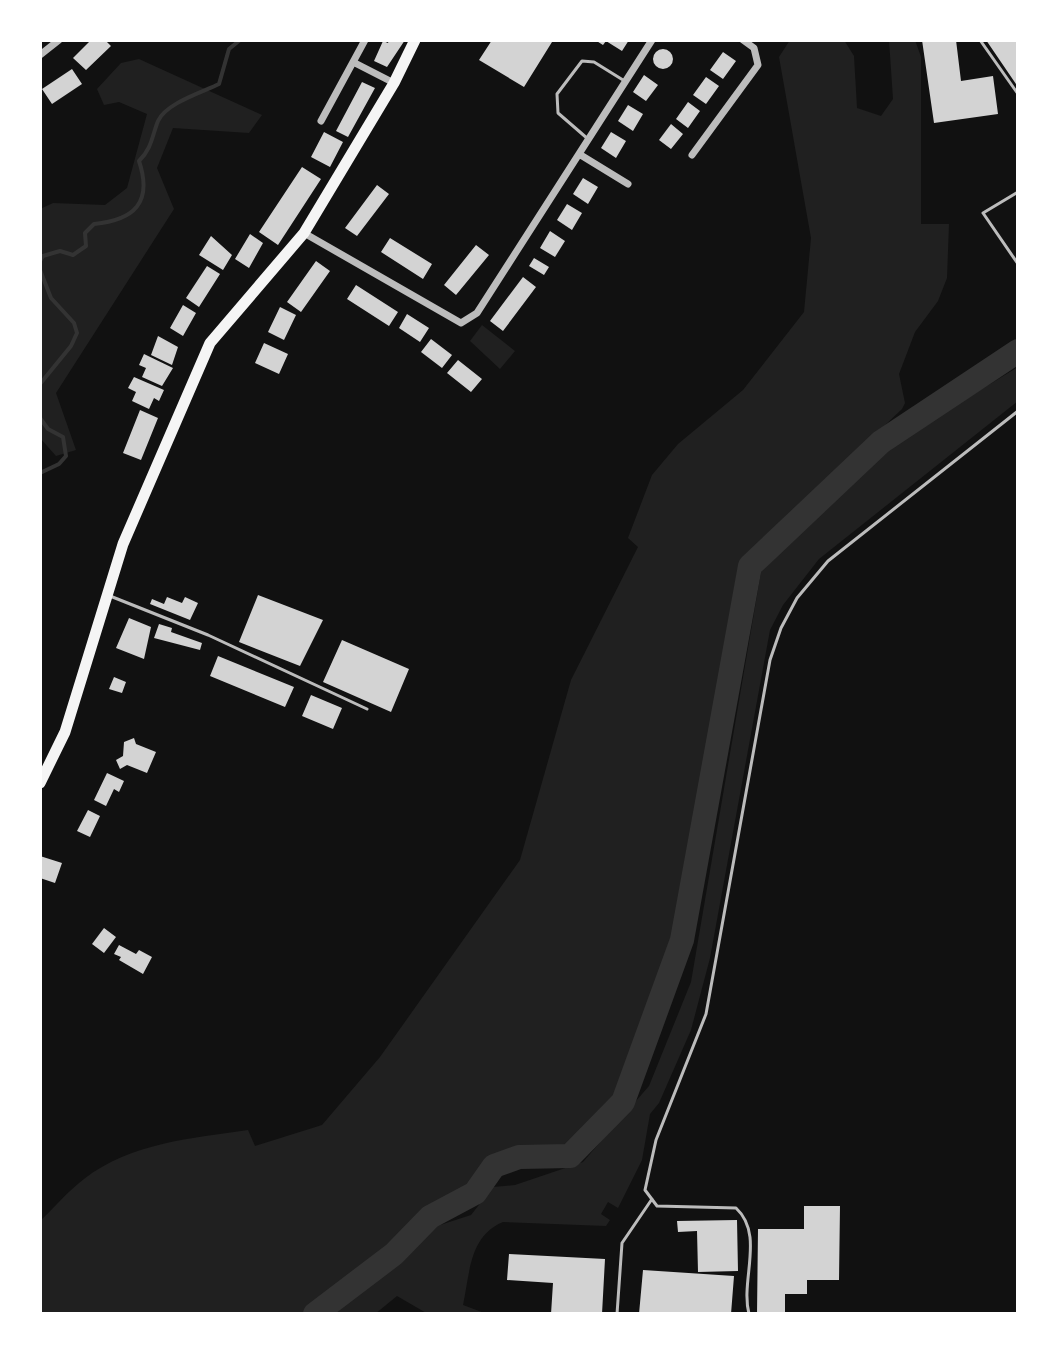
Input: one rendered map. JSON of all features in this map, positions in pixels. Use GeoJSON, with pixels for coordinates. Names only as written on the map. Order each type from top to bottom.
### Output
{"type":"FeatureCollection","features":[{"type":"Feature","properties":{"kind":"main road"},"geometry":{"type":"LineString","coordinates":[[40,783],[65,732],[107,594],[147,482],[210,343],[304,233],[394,83],[415,40]]}},
{"type":"Feature","properties":{"kind":"street"},"geometry":{"type":"LineString","coordinates":[[40,55],[59,40]]}},
{"type":"Feature","properties":{"kind":"street"},"geometry":{"type":"LineString","coordinates":[[321,121],[365,40]]}},
{"type":"Feature","properties":{"kind":"street"},"geometry":{"type":"LineString","coordinates":[[304,233],[461,323],[477,313],[652,40]]}},
{"type":"Feature","properties":{"kind":"street"},"geometry":{"type":"LineString","coordinates":[[692,155],[758,65],[754,48],[743,40]]}},
{"type":"Feature","properties":{"kind":"street"},"geometry":{"type":"LineString","coordinates":[[353,62],[394,83]]}},
{"type":"Feature","properties":{"kind":"street"},"geometry":{"type":"LineString","coordinates":[[579,154],[628,184]]}},
{"type":"Feature","properties":{"kind":"lane"},"geometry":{"type":"LineString","coordinates":[[980,40],[1018,94]]}},
{"type":"Feature","properties":{"kind":"lane"},"geometry":{"type":"LineString","coordinates":[[588,139],[558,113],[557,94],[582,61],[594,62],[626,82]]}},
{"type":"Feature","properties":{"kind":"lane"},"geometry":{"type":"LineString","coordinates":[[1018,192],[983,213],[1018,264]]}},
{"type":"Feature","properties":{"kind":"lane"},"geometry":{"type":"LineString","coordinates":[[749,1314],[750,1240],[746,1218],[736,1208],[657,1206],[645,1190],[656,1140],[706,1014],[770,660],[781,628],[797,598],[828,561],[1018,411]]}},
{"type":"Feature","properties":{"kind":"lane"},"geometry":{"type":"LineString","coordinates":[[107,594],[208,635],[367,709]]}},
{"type":"Feature","properties":{"kind":"lane"},"geometry":{"type":"LineString","coordinates":[[617,1314],[622,1243],[652,1199]]}},
{"type":"Feature","properties":{"kind":"shaded area"},"geometry":{"type":"Polygon","coordinates":[[[790,40],[844,40],[854,56],[857,108],[881,116],[893,99],[889,40],[915,40],[921,57],[921,224],[949,224],[947,278],[938,301],[915,332],[899,374],[905,403],[902,409],[741,562],[674,939],[618,1098],[568,1152],[522,1152],[492,1164],[473,1189],[427,1214],[391,1251],[308,1314],[40,1314],[40,1221],[72,1189],[121,1157],[163,1144],[248,1130],[255,1146],[322,1125],[380,1057],[520,860],[571,680],[638,547],[628,538],[652,475],[678,444],[743,390],[804,312],[811,238],[779,57],[790,40]]]}},
{"type":"Feature","properties":{"kind":"shaded area"},"geometry":{"type":"Polygon","coordinates":[[[139,59],[262,115],[249,133],[173,128],[157,168],[174,209],[56,393],[76,450],[56,456],[40,438],[40,209],[53,203],[105,205],[127,188],[147,114],[119,102],[104,105],[97,89],[121,63],[139,59]]]}},
{"type":"Feature","properties":{"kind":"shaded area"},"geometry":{"type":"Polygon","coordinates":[[[482,325],[515,351],[500,369],[470,341],[482,325]]]}},
{"type":"Feature","properties":{"kind":"shaded area"},"geometry":{"type":"Polygon","coordinates":[[[1018,367],[1018,401],[819,559],[783,605],[770,630],[710,958],[691,1030],[659,1103],[650,1114],[642,1160],[618,1208],[608,1202],[601,1214],[610,1220],[606,1226],[503,1222],[492,1228],[477,1246],[463,1305],[487,1314],[428,1314],[397,1296],[375,1314],[325,1314],[437,1226],[471,1215],[493,1187],[515,1185],[583,1162],[649,1086],[691,982],[761,572],[885,448],[1018,367]]]}},
{"type":"Feature","properties":{"kind":"building"},"geometry":{"type":"Polygon","coordinates":[[[91,40],[105,40],[111,46],[86,70],[73,58],[91,40]]]}},
{"type":"Feature","properties":{"kind":"building"},"geometry":{"type":"Polygon","coordinates":[[[389,40],[405,40],[387,67],[374,61],[383,41],[388,43],[389,40]]]}},
{"type":"Feature","properties":{"kind":"building"},"geometry":{"type":"Polygon","coordinates":[[[492,40],[552,42],[524,87],[479,60],[492,40]]]}},
{"type":"Feature","properties":{"kind":"building"},"geometry":{"type":"Polygon","coordinates":[[[595,40],[629,40],[622,51],[606,41],[603,45],[595,40]]]}},
{"type":"Feature","properties":{"kind":"building"},"geometry":{"type":"Polygon","coordinates":[[[922,40],[956,40],[961,81],[993,76],[998,114],[934,123],[922,40]]]}},
{"type":"Feature","properties":{"kind":"building"},"geometry":{"type":"Polygon","coordinates":[[[986,40],[1018,40],[1018,87],[986,40]]]}},
{"type":"Feature","properties":{"kind":"building"},"geometry":{"type":"Polygon","coordinates":[[[663,49],[670,52],[673,59],[670,66],[663,69],[656,66],[653,59],[656,52],[663,49]]]}},
{"type":"Feature","properties":{"kind":"building"},"geometry":{"type":"Polygon","coordinates":[[[723,52],[736,61],[723,79],[710,70],[723,52]]]}},
{"type":"Feature","properties":{"kind":"building"},"geometry":{"type":"Polygon","coordinates":[[[72,69],[82,84],[52,104],[42,89],[72,69]]]}},
{"type":"Feature","properties":{"kind":"building"},"geometry":{"type":"Polygon","coordinates":[[[644,75],[658,85],[646,101],[633,92],[644,75]]]}},
{"type":"Feature","properties":{"kind":"building"},"geometry":{"type":"Polygon","coordinates":[[[706,77],[719,86],[706,104],[693,95],[706,77]]]}},
{"type":"Feature","properties":{"kind":"building"},"geometry":{"type":"Polygon","coordinates":[[[362,82],[375,88],[348,137],[336,131],[362,82]]]}},
{"type":"Feature","properties":{"kind":"building"},"geometry":{"type":"Polygon","coordinates":[[[688,102],[700,111],[688,128],[676,119],[688,102]]]}},
{"type":"Feature","properties":{"kind":"building"},"geometry":{"type":"Polygon","coordinates":[[[628,105],[643,114],[633,131],[618,121],[628,105]]]}},
{"type":"Feature","properties":{"kind":"building"},"geometry":{"type":"Polygon","coordinates":[[[671,124],[683,134],[671,149],[659,140],[671,124]]]}},
{"type":"Feature","properties":{"kind":"building"},"geometry":{"type":"Polygon","coordinates":[[[324,132],[343,142],[330,167],[311,157],[324,132]]]}},
{"type":"Feature","properties":{"kind":"building"},"geometry":{"type":"Polygon","coordinates":[[[611,132],[626,141],[616,158],[601,148],[611,132]]]}},
{"type":"Feature","properties":{"kind":"building"},"geometry":{"type":"Polygon","coordinates":[[[302,167],[321,179],[278,245],[259,232],[302,167]]]}},
{"type":"Feature","properties":{"kind":"building"},"geometry":{"type":"Polygon","coordinates":[[[583,178],[598,187],[588,204],[573,194],[583,178]]]}},
{"type":"Feature","properties":{"kind":"building"},"geometry":{"type":"Polygon","coordinates":[[[377,185],[389,194],[357,236],[345,228],[377,185]]]}},
{"type":"Feature","properties":{"kind":"building"},"geometry":{"type":"Polygon","coordinates":[[[567,204],[582,213],[572,230],[557,220],[567,204]]]}},
{"type":"Feature","properties":{"kind":"building"},"geometry":{"type":"Polygon","coordinates":[[[550,231],[565,241],[555,257],[540,248],[550,231]]]}},
{"type":"Feature","properties":{"kind":"building"},"geometry":{"type":"Polygon","coordinates":[[[250,234],[263,243],[249,268],[235,259],[250,234]]]}},
{"type":"Feature","properties":{"kind":"building"},"geometry":{"type":"Polygon","coordinates":[[[211,236],[232,255],[223,270],[199,255],[211,236]]]}},
{"type":"Feature","properties":{"kind":"building"},"geometry":{"type":"Polygon","coordinates":[[[390,238],[432,264],[423,279],[381,252],[390,238]]]}},
{"type":"Feature","properties":{"kind":"building"},"geometry":{"type":"Polygon","coordinates":[[[476,245],[489,255],[456,295],[444,285],[476,245]]]}},
{"type":"Feature","properties":{"kind":"building"},"geometry":{"type":"Polygon","coordinates":[[[534,258],[549,267],[544,275],[529,266],[534,258]]]}},
{"type":"Feature","properties":{"kind":"building"},"geometry":{"type":"Polygon","coordinates":[[[316,261],[330,271],[301,312],[287,302],[316,261]]]}},
{"type":"Feature","properties":{"kind":"building"},"geometry":{"type":"Polygon","coordinates":[[[207,266],[220,274],[199,307],[186,298],[207,266]]]}},
{"type":"Feature","properties":{"kind":"building"},"geometry":{"type":"Polygon","coordinates":[[[523,277],[536,287],[503,331],[490,321],[523,277]]]}},
{"type":"Feature","properties":{"kind":"building"},"geometry":{"type":"Polygon","coordinates":[[[356,285],[398,312],[389,326],[347,299],[356,285]]]}},
{"type":"Feature","properties":{"kind":"building"},"geometry":{"type":"Polygon","coordinates":[[[183,305],[196,313],[183,336],[170,328],[183,305]]]}},
{"type":"Feature","properties":{"kind":"building"},"geometry":{"type":"Polygon","coordinates":[[[280,307],[296,315],[284,340],[268,332],[280,307]]]}},
{"type":"Feature","properties":{"kind":"building"},"geometry":{"type":"Polygon","coordinates":[[[407,314],[429,328],[420,342],[399,328],[407,314]]]}},
{"type":"Feature","properties":{"kind":"building"},"geometry":{"type":"Polygon","coordinates":[[[158,336],[178,347],[172,365],[151,355],[158,336]]]}},
{"type":"Feature","properties":{"kind":"building"},"geometry":{"type":"Polygon","coordinates":[[[431,339],[452,355],[442,368],[421,352],[431,339]]]}},
{"type":"Feature","properties":{"kind":"building"},"geometry":{"type":"Polygon","coordinates":[[[264,343],[288,354],[279,374],[255,363],[264,343]]]}},
{"type":"Feature","properties":{"kind":"building"},"geometry":{"type":"Polygon","coordinates":[[[144,354],[173,368],[162,386],[142,377],[146,368],[139,365],[144,354]]]}},
{"type":"Feature","properties":{"kind":"building"},"geometry":{"type":"Polygon","coordinates":[[[458,360],[482,379],[471,392],[447,373],[458,360]]]}},
{"type":"Feature","properties":{"kind":"building"},"geometry":{"type":"Polygon","coordinates":[[[134,377],[164,390],[159,401],[154,398],[149,409],[132,401],[136,392],[128,388],[134,377]]]}},
{"type":"Feature","properties":{"kind":"building"},"geometry":{"type":"Polygon","coordinates":[[[140,410],[158,418],[141,460],[123,453],[140,410]]]}},
{"type":"Feature","properties":{"kind":"building"},"geometry":{"type":"Polygon","coordinates":[[[258,595],[323,620],[300,666],[239,642],[258,595]]]}},
{"type":"Feature","properties":{"kind":"building"},"geometry":{"type":"Polygon","coordinates":[[[167,597],[182,603],[185,597],[198,603],[190,620],[150,604],[152,599],[164,604],[167,597]]]}},
{"type":"Feature","properties":{"kind":"building"},"geometry":{"type":"Polygon","coordinates":[[[129,618],[151,627],[144,659],[116,648],[129,618]]]}},
{"type":"Feature","properties":{"kind":"building"},"geometry":{"type":"Polygon","coordinates":[[[159,624],[172,628],[171,632],[202,643],[200,650],[154,638],[159,624]]]}},
{"type":"Feature","properties":{"kind":"building"},"geometry":{"type":"Polygon","coordinates":[[[342,640],[409,669],[391,712],[323,682],[342,640]]]}},
{"type":"Feature","properties":{"kind":"building"},"geometry":{"type":"Polygon","coordinates":[[[218,656],[294,687],[285,707],[210,676],[218,656]]]}},
{"type":"Feature","properties":{"kind":"building"},"geometry":{"type":"Polygon","coordinates":[[[114,677],[126,682],[122,693],[109,689],[114,677]]]}},
{"type":"Feature","properties":{"kind":"building"},"geometry":{"type":"Polygon","coordinates":[[[311,695],[342,708],[333,729],[302,716],[311,695]]]}},
{"type":"Feature","properties":{"kind":"building"},"geometry":{"type":"Polygon","coordinates":[[[134,738],[136,744],[156,752],[147,773],[127,765],[120,769],[116,760],[123,756],[124,742],[134,738]]]}},
{"type":"Feature","properties":{"kind":"building"},"geometry":{"type":"Polygon","coordinates":[[[107,773],[124,781],[119,792],[114,789],[106,806],[94,800],[107,773]]]}},
{"type":"Feature","properties":{"kind":"building"},"geometry":{"type":"Polygon","coordinates":[[[88,810],[100,816],[90,837],[77,831],[88,810]]]}},
{"type":"Feature","properties":{"kind":"building"},"geometry":{"type":"Polygon","coordinates":[[[40,856],[62,863],[55,883],[40,878],[40,856]]]}},
{"type":"Feature","properties":{"kind":"building"},"geometry":{"type":"Polygon","coordinates":[[[104,928],[116,937],[104,953],[92,944],[104,928]]]}},
{"type":"Feature","properties":{"kind":"building"},"geometry":{"type":"Polygon","coordinates":[[[119,945],[136,954],[139,950],[152,957],[143,974],[114,954],[119,945]]]}},
{"type":"Feature","properties":{"kind":"building"},"geometry":{"type":"Polygon","coordinates":[[[804,1206],[840,1206],[839,1280],[807,1280],[807,1294],[785,1294],[785,1314],[757,1314],[758,1229],[804,1229],[804,1206]]]}},
{"type":"Feature","properties":{"kind":"building"},"geometry":{"type":"Polygon","coordinates":[[[737,1220],[738,1271],[698,1272],[697,1231],[678,1232],[677,1221],[737,1220]]]}},
{"type":"Feature","properties":{"kind":"building"},"geometry":{"type":"Polygon","coordinates":[[[509,1254],[605,1259],[602,1314],[551,1314],[553,1283],[507,1280],[509,1254]]]}},
{"type":"Feature","properties":{"kind":"building"},"geometry":{"type":"Polygon","coordinates":[[[643,1270],[734,1276],[731,1314],[639,1314],[643,1270]]]}},
{"type":"Feature","properties":{"kind":"waterway"},"geometry":{"type":"LineString","coordinates":[[40,261],[43,256],[60,251],[73,255],[86,246],[85,233],[94,224],[120,218],[137,207],[144,188],[139,161],[149,147],[158,121],[177,103],[219,84],[229,49],[240,40]]}},
{"type":"Feature","properties":{"kind":"waterway"},"geometry":{"type":"LineString","coordinates":[[40,270],[51,298],[74,323],[77,333],[71,346],[40,384]]}},
{"type":"Feature","properties":{"kind":"waterway"},"geometry":{"type":"LineString","coordinates":[[315,1314],[394,1254],[430,1217],[475,1193],[494,1166],[519,1157],[570,1156],[623,1102],[682,940],[750,566],[881,442],[1018,351]]}},
{"type":"Feature","properties":{"kind":"waterway"},"geometry":{"type":"LineString","coordinates":[[40,418],[48,429],[63,437],[66,456],[59,464],[40,473]]}}]}
